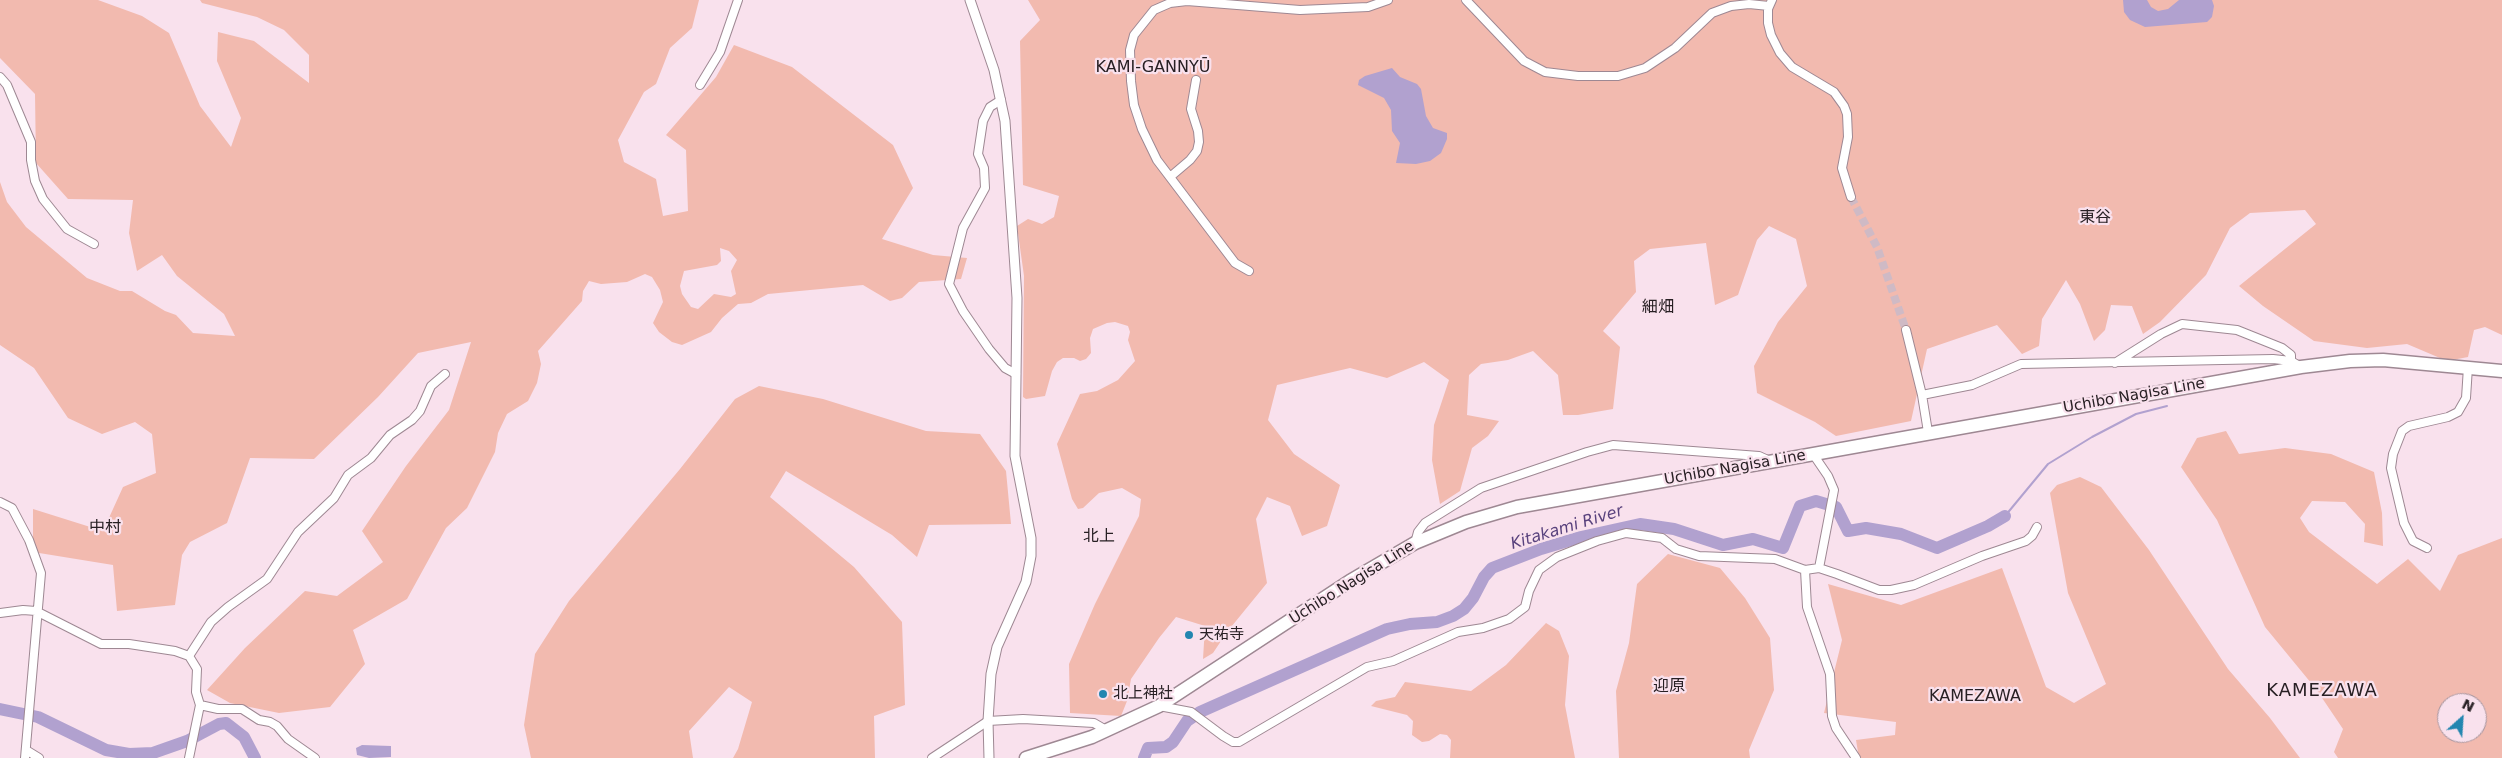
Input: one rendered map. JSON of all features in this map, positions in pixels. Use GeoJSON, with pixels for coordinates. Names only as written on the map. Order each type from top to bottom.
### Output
{"type":"FeatureCollection","features":[{"type":"Feature","properties":{"kind":"highway","name":"Uchibo Nagisa Line"},"geometry":{"type":"LineString","coordinates":[[1026,758],[1106,730],[1159,706],[1350,581],[1415,543],[1466,522],[1517,507],[1771,462],[2296,364],[2383,360],[2502,371]]}},
{"type":"Feature","properties":{"kind":"street"},"geometry":{"type":"LineString","coordinates":[[700,86],[720,52],[738,0]]}},
{"type":"Feature","properties":{"kind":"street"},"geometry":{"type":"LineString","coordinates":[[970,0],[994,70],[1005,121],[1018,298],[1015,456],[1031,538],[1031,556],[1026,582],[993,660],[988,721],[989,758]]}},
{"type":"Feature","properties":{"kind":"street"},"geometry":{"type":"LineString","coordinates":[[1249,271],[1235,263],[1157,160],[1142,129],[1134,105],[1130,81],[1130,50],[1134,35],[1154,10],[1170,3],[1187,1],[1300,10],[1368,7],[1388,0]]}},
{"type":"Feature","properties":{"kind":"street"},"geometry":{"type":"LineString","coordinates":[[1466,0],[1524,61],[1545,72],[1578,76],[1618,76],[1644,68],[1675,48],[1712,13],[1730,6],[1770,3],[1769,29],[1780,52],[1792,67],[1834,92],[1844,106],[1847,114],[1848,138],[1842,168],[1851,197]]}},
{"type":"Feature","properties":{"kind":"street"},"geometry":{"type":"LineString","coordinates":[[0,77],[7,86],[31,142],[31,160],[35,181],[43,198],[67,229],[94,244]]}},
{"type":"Feature","properties":{"kind":"street"},"geometry":{"type":"LineString","coordinates":[[1170,177],[1190,160],[1197,150],[1199,142],[1198,131],[1191,109],[1196,80]]}},
{"type":"Feature","properties":{"kind":"street"},"geometry":{"type":"LineString","coordinates":[[1001,100],[990,107],[984,121],[978,154],[984,168],[985,188],[963,228],[949,284],[962,311],[989,349],[1005,368],[1016,374]]}},
{"type":"Feature","properties":{"kind":"street"},"geometry":{"type":"LineString","coordinates":[[2115,363],[2161,334],[2182,324],[2237,330],[2282,348],[2291,355],[2296,364]]}},
{"type":"Feature","properties":{"kind":"street"},"geometry":{"type":"LineString","coordinates":[[1906,330],[1922,395],[1928,432]]}},
{"type":"Feature","properties":{"kind":"street"},"geometry":{"type":"LineString","coordinates":[[1922,395],[1972,385],[2021,364],[2247,359],[2296,364]]}},
{"type":"Feature","properties":{"kind":"street"},"geometry":{"type":"LineString","coordinates":[[2427,548],[2413,542],[2404,524],[2391,468],[2393,454],[2402,431],[2409,426],[2448,417],[2458,412],[2466,398],[2468,367]]}},
{"type":"Feature","properties":{"kind":"street"},"geometry":{"type":"LineString","coordinates":[[189,656],[211,622],[228,607],[267,579],[298,532],[334,498],[348,475],[371,458],[390,435],[412,420],[420,411],[431,386],[445,374]]}},
{"type":"Feature","properties":{"kind":"street"},"geometry":{"type":"LineString","coordinates":[[1415,543],[1418,532],[1426,523],[1481,488],[1613,445],[1759,456],[1771,462]]}},
{"type":"Feature","properties":{"kind":"street"},"geometry":{"type":"LineString","coordinates":[[1813,454],[1828,476],[1834,490],[1834,498],[1819,568]]}},
{"type":"Feature","properties":{"kind":"street"},"geometry":{"type":"LineString","coordinates":[[0,502],[12,508],[29,540],[41,572],[40,593],[36,611],[25,754],[39,758]]}},
{"type":"Feature","properties":{"kind":"street"},"geometry":{"type":"LineString","coordinates":[[1159,706],[1191,712],[1223,736],[1234,742],[1239,742],[1367,667],[1393,661],[1458,632],[1483,628],[1509,619],[1524,607],[1539,570],[1557,557],[1597,541],[1626,533],[1662,538],[1676,549],[1699,556],[1774,559],[1805,570],[1819,568],[1866,586],[1891,590],[1914,585],[1982,556],[2026,541],[2038,527]]}},
{"type":"Feature","properties":{"kind":"street"},"geometry":{"type":"LineString","coordinates":[[1805,570],[1807,606],[1830,674],[1832,716],[1836,728],[1856,758]]}},
{"type":"Feature","properties":{"kind":"street"},"geometry":{"type":"LineString","coordinates":[[0,613],[23,610],[36,611],[101,644],[129,644],[175,650],[189,656],[197,670],[196,692],[200,705],[189,758]]}},
{"type":"Feature","properties":{"kind":"street"},"geometry":{"type":"LineString","coordinates":[[200,705],[218,709],[242,709],[259,720],[270,722],[277,726],[288,739],[315,758]]}},
{"type":"Feature","properties":{"kind":"street"},"geometry":{"type":"LineString","coordinates":[[932,758],[988,721],[1023,719],[1094,723],[1106,730]]}},
{"type":"Feature","properties":{"kind":"shaded area"},"geometry":{"type":"Polygon","coordinates":[[[0,0],[98,0],[142,16],[169,33],[200,106],[231,147],[241,118],[217,61],[218,32],[254,41],[309,83],[309,55],[284,30],[257,17],[202,3],[200,0],[699,0],[692,28],[670,48],[656,84],[644,92],[618,140],[624,162],[656,179],[663,216],[688,211],[686,150],[666,135],[716,77],[734,45],[792,67],[893,145],[913,188],[882,239],[933,255],[967,258],[961,279],[919,282],[902,298],[890,301],[863,285],[768,294],[751,303],[738,304],[722,318],[711,332],[682,345],[672,342],[659,332],[653,323],[663,302],[660,290],[652,277],[645,274],[627,282],[601,284],[589,281],[583,291],[582,301],[538,351],[541,364],[537,383],[528,401],[507,414],[498,433],[495,452],[467,508],[446,528],[407,599],[353,630],[365,664],[330,707],[279,713],[230,703],[207,690],[245,648],[305,591],[337,596],[383,562],[362,531],[406,466],[449,410],[471,342],[418,353],[378,397],[314,459],[250,458],[227,523],[190,542],[182,555],[175,605],[117,611],[113,565],[33,552],[33,509],[103,531],[123,487],[156,473],[152,434],[135,422],[102,434],[68,418],[34,368],[0,345],[0,182],[7,202],[26,227],[87,278],[120,291],[132,291],[165,311],[176,315],[193,333],[235,336],[224,314],[177,276],[162,255],[137,271],[129,233],[133,200],[68,199],[36,163],[35,94],[0,58],[0,0]],[[720,248],[721,261],[717,265],[684,271],[680,286],[682,294],[691,307],[698,309],[714,294],[731,297],[736,294],[731,271],[737,260],[729,251],[720,248]]]}},
{"type":"Feature","properties":{"kind":"shaded area"},"geometry":{"type":"Polygon","coordinates":[[[1028,0],[2502,0],[2502,335],[2485,327],[2474,330],[2468,357],[2447,361],[2407,344],[2367,348],[2314,341],[2263,306],[2239,286],[2316,224],[2305,210],[2250,213],[2230,228],[2206,275],[2160,322],[2143,334],[2132,306],[2111,305],[2105,330],[2094,341],[2080,304],[2066,280],[2042,319],[2039,346],[2022,354],[1997,325],[1927,349],[1911,421],[1836,436],[1815,422],[1757,393],[1754,366],[1778,322],[1807,286],[1796,239],[1769,226],[1757,240],[1738,295],[1715,305],[1706,243],[1650,249],[1634,261],[1636,292],[1603,331],[1620,347],[1613,409],[1578,415],[1563,415],[1558,375],[1533,351],[1508,360],[1481,364],[1469,375],[1467,415],[1499,421],[1488,436],[1472,448],[1460,491],[1440,504],[1432,460],[1434,425],[1449,380],[1424,362],[1387,378],[1350,368],[1277,385],[1268,420],[1294,454],[1340,485],[1327,526],[1302,536],[1290,506],[1267,497],[1256,519],[1267,583],[1227,632],[1213,653],[1203,659],[1205,626],[1176,617],[1131,679],[1127,701],[1121,716],[1070,713],[1069,664],[1095,604],[1139,516],[1141,499],[1122,488],[1099,493],[1083,508],[1078,509],[1072,499],[1057,444],[1080,394],[1097,391],[1118,380],[1135,361],[1128,340],[1130,332],[1128,326],[1115,322],[1107,323],[1093,329],[1090,338],[1091,353],[1086,359],[1080,361],[1074,358],[1063,358],[1057,362],[1052,371],[1045,396],[1026,399],[1023,397],[1024,276],[1017,226],[1028,219],[1042,224],[1054,217],[1059,196],[1023,185],[1020,41],[1040,20],[1028,0]]]}},
{"type":"Feature","properties":{"kind":"shaded area"},"geometry":{"type":"Polygon","coordinates":[[[2123,0],[2147,0],[2151,7],[2158,11],[2168,9],[2179,0],[2212,0],[2214,6],[2212,17],[2207,22],[2145,27],[2130,20],[2124,12],[2123,0]]]}},
{"type":"Feature","properties":{"kind":"shaded area"},"geometry":{"type":"Polygon","coordinates":[[[1392,68],[1400,77],[1417,84],[1421,89],[1426,116],[1433,128],[1447,133],[1447,139],[1441,153],[1430,161],[1416,164],[1396,163],[1400,143],[1392,131],[1391,110],[1384,98],[1358,85],[1359,80],[1365,76],[1392,68]]]}},
{"type":"Feature","properties":{"kind":"shaded area"},"geometry":{"type":"Polygon","coordinates":[[[759,386],[823,399],[926,431],[980,434],[1006,471],[1011,524],[929,525],[917,557],[892,535],[786,471],[770,497],[854,567],[902,622],[905,705],[874,716],[875,758],[733,758],[738,749],[752,702],[729,687],[689,731],[693,758],[531,758],[524,725],[535,654],[569,601],[680,469],[735,399],[759,386]]]}},
{"type":"Feature","properties":{"kind":"shaded area"},"geometry":{"type":"Polygon","coordinates":[[[2226,431],[2239,454],[2285,448],[2331,454],[2374,472],[2382,513],[2383,546],[2364,542],[2365,524],[2345,502],[2312,501],[2300,518],[2309,532],[2377,584],[2408,559],[2440,591],[2458,555],[2502,538],[2502,758],[2338,758],[2334,752],[2343,729],[2316,689],[2265,627],[2217,520],[2181,467],[2197,438],[2226,431]]]}},
{"type":"Feature","properties":{"kind":"shaded area"},"geometry":{"type":"Polygon","coordinates":[[[2080,477],[2101,487],[2149,550],[2228,669],[2270,718],[2300,758],[1859,758],[1856,740],[1895,735],[1896,722],[1824,713],[1842,640],[1828,584],[1901,605],[2002,568],[2046,687],[2074,703],[2106,684],[2068,593],[2050,493],[2057,485],[2080,477]]]}},
{"type":"Feature","properties":{"kind":"shaded area"},"geometry":{"type":"Polygon","coordinates":[[[1668,554],[1720,568],[1745,598],[1770,638],[1774,690],[1749,750],[1750,758],[1619,758],[1616,691],[1629,643],[1637,584],[1668,554]]]}},
{"type":"Feature","properties":{"kind":"shaded area"},"geometry":{"type":"Polygon","coordinates":[[[1546,623],[1559,631],[1569,656],[1565,705],[1575,758],[1450,758],[1451,740],[1447,735],[1440,734],[1429,741],[1422,742],[1412,735],[1413,721],[1407,715],[1371,706],[1376,701],[1395,697],[1405,682],[1471,691],[1506,665],[1546,623]]]}},
{"type":"Feature","properties":{"kind":"shaded area"},"geometry":{"type":"Polygon","coordinates":[[[362,745],[391,746],[391,757],[369,758],[357,755],[356,748],[362,745]]]}},
{"type":"Feature","properties":{"kind":"waterway"},"geometry":{"type":"LineString","coordinates":[[2005,516],[2048,464],[2092,437],[2136,414],[2167,406]]}},
{"type":"Feature","properties":{"kind":"waterway","name":"Kitakami River"},"geometry":{"type":"LineString","coordinates":[[1144,758],[1148,748],[1166,747],[1173,742],[1187,721],[1200,712],[1387,629],[1410,624],[1437,622],[1453,616],[1464,609],[1473,598],[1484,577],[1492,568],[1541,549],[1581,537],[1640,524],[1674,529],[1723,545],[1753,539],[1783,548],[1800,506],[1816,501],[1836,507],[1848,531],[1866,528],[1901,534],[1937,548],[1988,526],[2005,516]]}},
{"type":"Feature","properties":{"kind":"waterway","name":"Kitakami River"},"geometry":{"type":"LineString","coordinates":[[0,709],[38,717],[106,750],[129,754],[153,753],[187,741],[219,724],[226,723],[244,737],[255,758]]}},
{"type":"Feature","properties":{"kind":"tunnel"},"geometry":{"type":"LineString","coordinates":[[1851,197],[1877,247],[1906,330]]}},
{"type":"Feature","properties":{"kind":"place","name":"天祐寺"},"geometry":{"type":"Point","coordinates":[1189,635]}},
{"type":"Feature","properties":{"kind":"place","name":"北上神社"},"geometry":{"type":"Point","coordinates":[1103,694]}},
{"type":"Feature","properties":{"kind":"district","name":"KAMI-GANNYŪ"},"geometry":{"type":"Point","coordinates":[1153,68]}},
{"type":"Feature","properties":{"kind":"district","name":"東谷"},"geometry":{"type":"Point","coordinates":[2095,218]}},
{"type":"Feature","properties":{"kind":"district","name":"細畑"},"geometry":{"type":"Point","coordinates":[1658,308]}},
{"type":"Feature","properties":{"kind":"district","name":"中村"},"geometry":{"type":"Point","coordinates":[105,528]}},
{"type":"Feature","properties":{"kind":"district","name":"北上"},"geometry":{"type":"Point","coordinates":[1099,537]}},
{"type":"Feature","properties":{"kind":"district","name":"迎原"},"geometry":{"type":"Point","coordinates":[1669,687]}},
{"type":"Feature","properties":{"kind":"district","name":"KAMEZAWA"},"geometry":{"type":"Point","coordinates":[2322,691]}},
{"type":"Feature","properties":{"kind":"district","name":"KAMEZAWA"},"geometry":{"type":"Point","coordinates":[1975,697]}}]}
